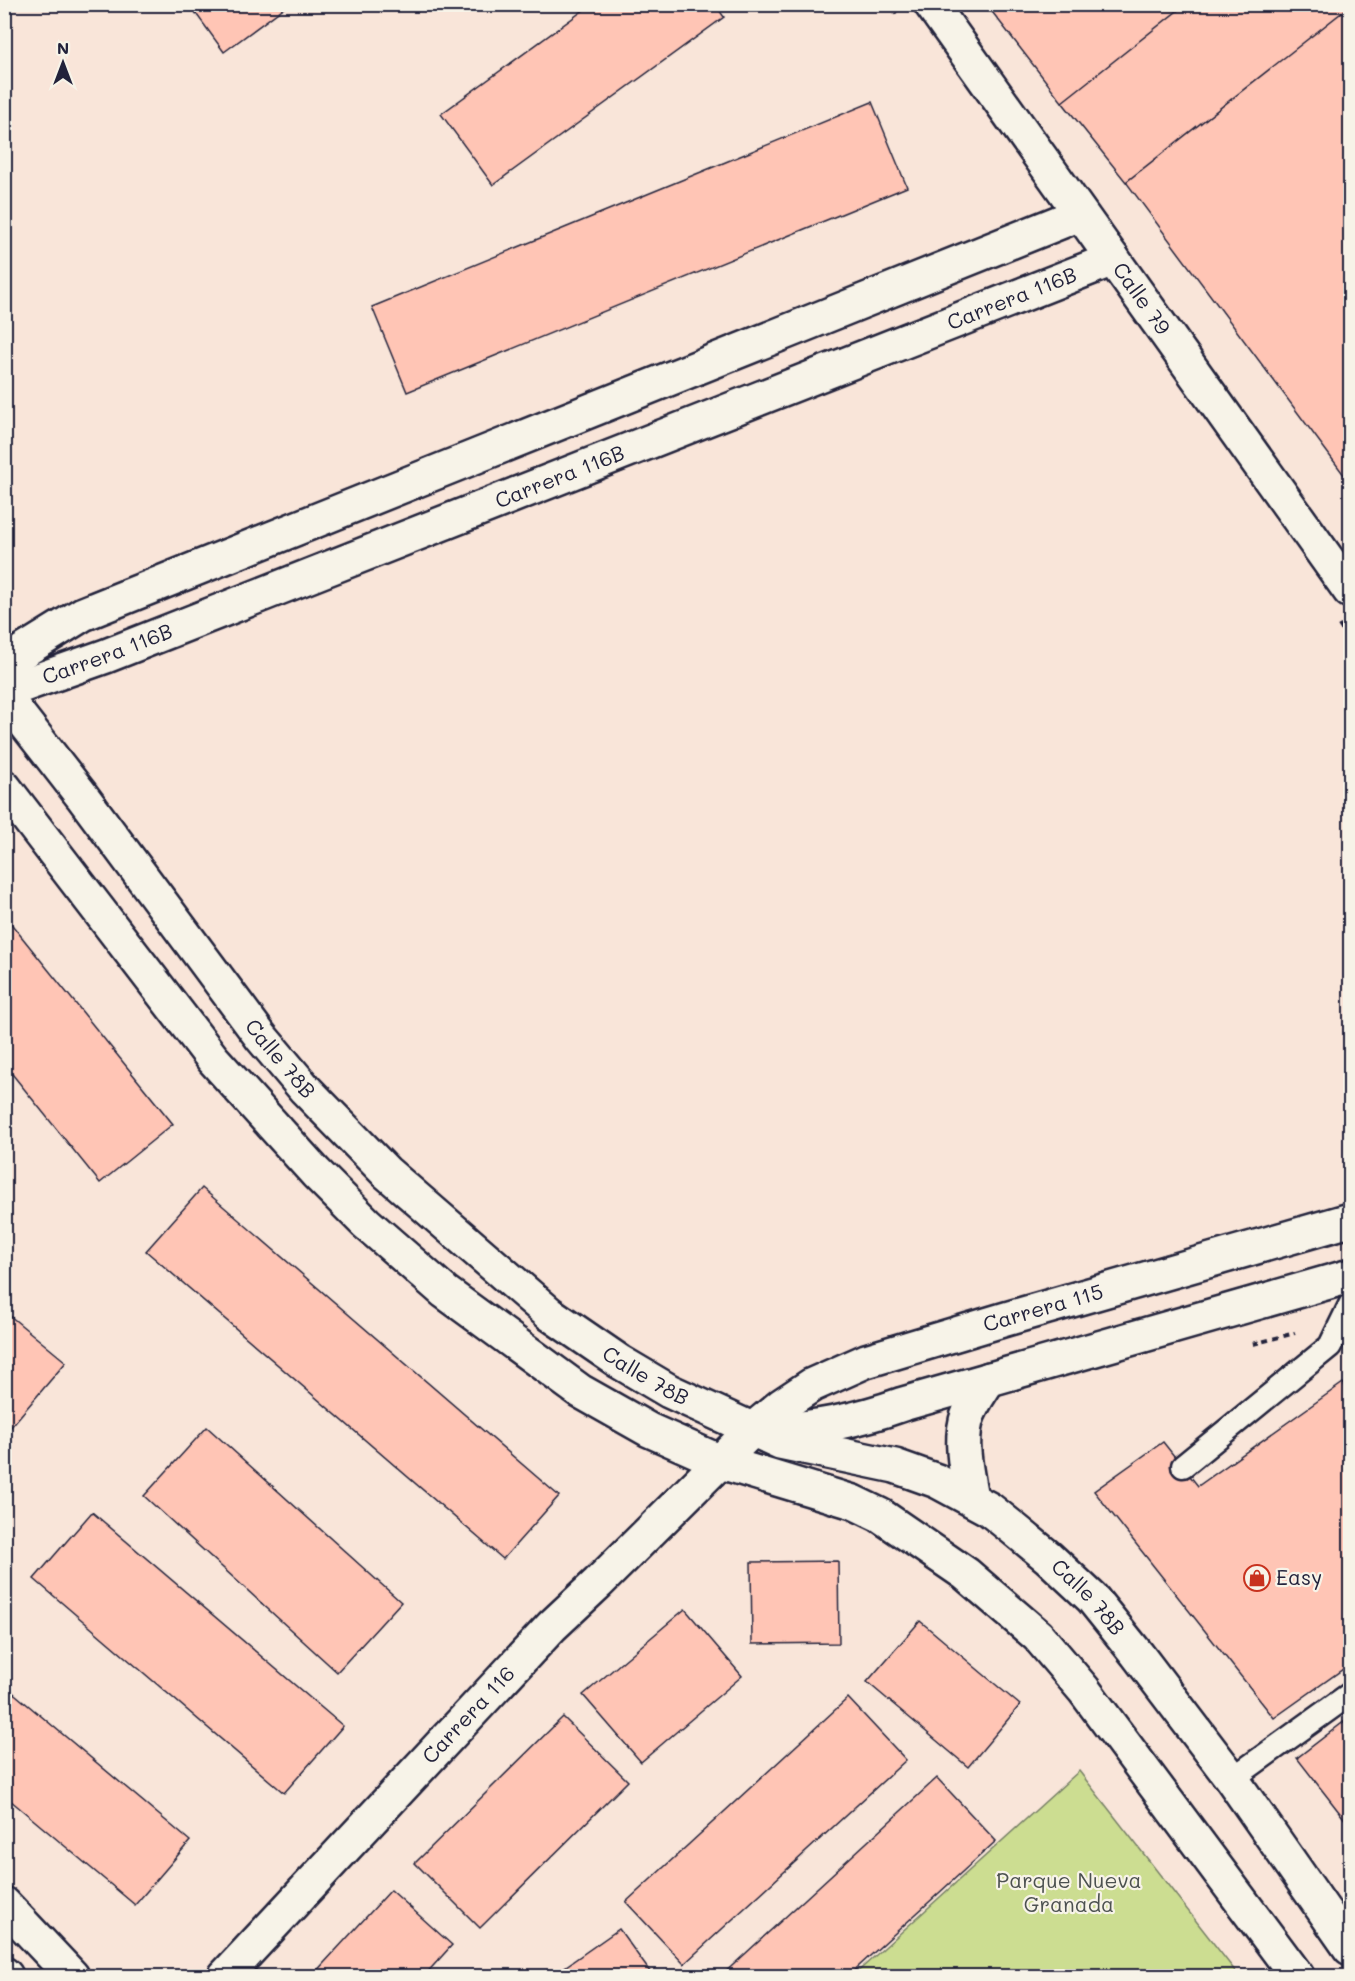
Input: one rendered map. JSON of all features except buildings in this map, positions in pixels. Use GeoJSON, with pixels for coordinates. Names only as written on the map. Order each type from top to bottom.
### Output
{"type":"FeatureCollection","features":[{"type":"Feature","properties":{"kind":"street","name":"Calle 79"},"geometry":{"type":"LineString","coordinates":[[931,4],[1350,591]]}},
{"type":"Feature","properties":{"kind":"street","name":"Carrera 116B"},"geometry":{"type":"LineString","coordinates":[[4,663],[83,614],[1080,214]]}},
{"type":"Feature","properties":{"kind":"street","name":"Carrera 116B"},"geometry":{"type":"LineString","coordinates":[[4,694],[1113,259]]}},
{"type":"Feature","properties":{"kind":"street","name":"Calle 78B"},"geometry":{"type":"LineString","coordinates":[[4,694],[261,1037],[305,1089],[386,1172],[525,1293],[588,1341],[669,1391],[780,1442],[895,1466],[937,1481],[989,1509],[1040,1550],[1092,1598],[1232,1779],[1350,1948]]}},
{"type":"Feature","properties":{"kind":"street","name":"Calle 78B"},"geometry":{"type":"LineString","coordinates":[[4,787],[213,1059],[316,1173],[366,1223],[445,1292],[580,1391],[649,1430],[721,1462],[837,1497],[880,1515],[966,1574],[1038,1636],[1084,1690],[1297,1977]]}},
{"type":"Feature","properties":{"kind":"street","name":"Carrera 115"},"geometry":{"type":"LineString","coordinates":[[721,1462],[752,1430],[782,1404],[812,1385],[866,1361],[1350,1220]]}},
{"type":"Feature","properties":{"kind":"street"},"geometry":{"type":"LineString","coordinates":[[752,1430],[833,1424],[876,1414],[989,1379],[1350,1276]]}},
{"type":"Feature","properties":{"kind":"street"},"geometry":{"type":"LineString","coordinates":[[971,1498],[964,1449],[966,1422],[973,1404],[989,1379]]}},
{"type":"Feature","properties":{"kind":"street","name":"Carrera 116"},"geometry":{"type":"LineString","coordinates":[[225,1977],[552,1626],[721,1462]]}},
{"type":"Feature","properties":{"kind":"street"},"geometry":{"type":"LineString","coordinates":[[4,1904],[72,1977]]}},
{"type":"Feature","properties":{"kind":"lane"},"geometry":{"type":"LineString","coordinates":[[1183,1467],[1330,1346],[1350,1305]]}},
{"type":"Feature","properties":{"kind":"lane"},"geometry":{"type":"LineString","coordinates":[[1232,1779],[1350,1694]]}},
{"type":"Feature","properties":{"kind":"green space","name":"Parque Nueva Granada"},"geometry":{"type":"Polygon","coordinates":[[[1079,1771],[1239,1976],[853,1976],[1079,1771]]]}},
{"type":"Feature","properties":{"kind":"place","name":"Easy"},"geometry":{"type":"Point","coordinates":[1257,1578]}}]}
